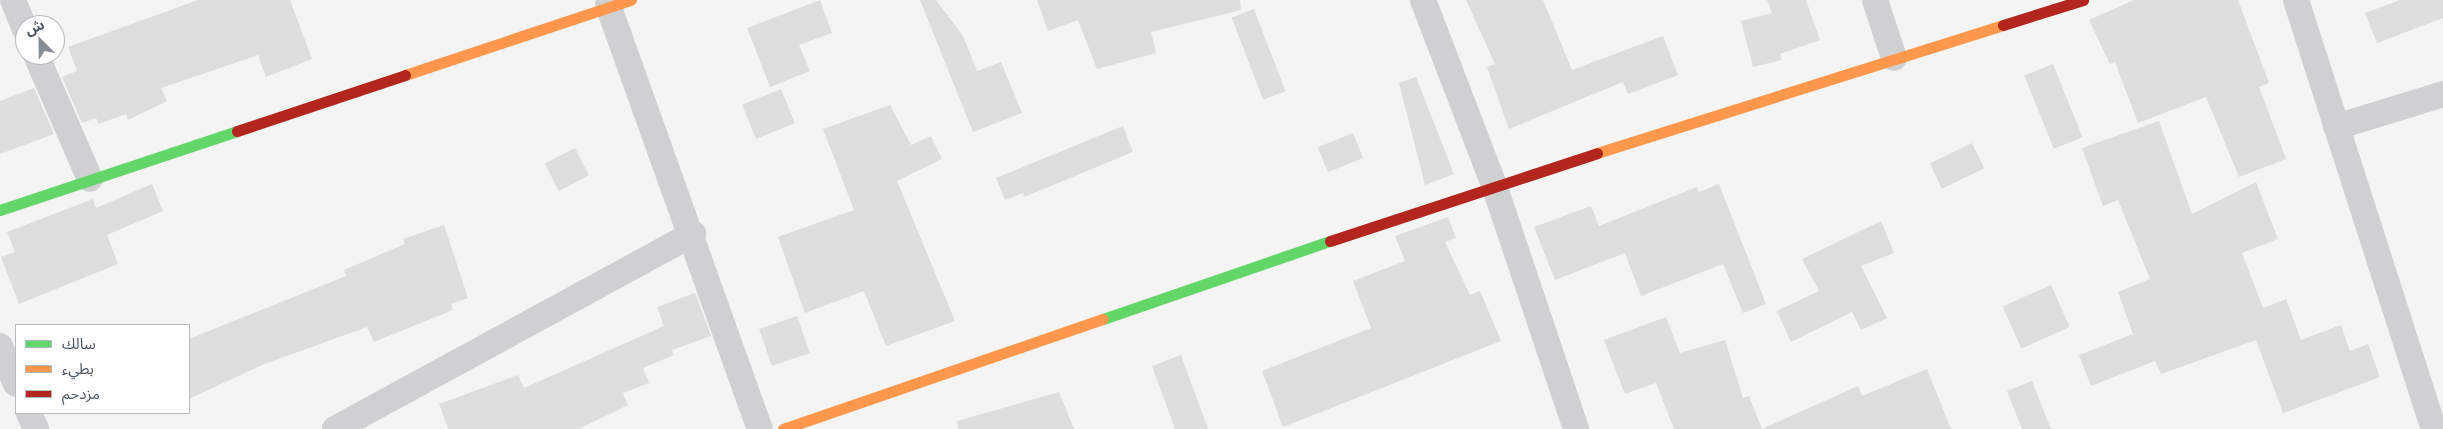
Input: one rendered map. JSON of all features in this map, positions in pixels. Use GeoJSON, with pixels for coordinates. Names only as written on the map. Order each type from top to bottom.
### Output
{"type":"FeatureCollection","features":[{"type":"Feature","properties":{"kind":"street"},"geometry":{"type":"LineString","coordinates":[[13,0],[19,15]]}},
{"type":"Feature","properties":{"kind":"street"},"geometry":{"type":"LineString","coordinates":[[1423,0],[1494,185],[1576,429]]}},
{"type":"Feature","properties":{"kind":"street"},"geometry":{"type":"LineString","coordinates":[[1875,0],[1894,58]]}},
{"type":"Feature","properties":{"kind":"street"},"geometry":{"type":"LineString","coordinates":[[782,429],[1494,185],[1894,58],[2084,0]]}},
{"type":"Feature","properties":{"kind":"street"},"geometry":{"type":"LineString","coordinates":[[2296,0],[2434,429]]}},
{"type":"Feature","properties":{"kind":"street"},"geometry":{"type":"LineString","coordinates":[[0,210],[90,178],[620,2],[693,234],[760,429]]}},
{"type":"Feature","properties":{"kind":"street"},"geometry":{"type":"LineString","coordinates":[[40,65],[90,178]]}},
{"type":"Feature","properties":{"kind":"street"},"geometry":{"type":"LineString","coordinates":[[2336,127],[2443,94]]}},
{"type":"Feature","properties":{"kind":"street"},"geometry":{"type":"LineString","coordinates":[[347,426],[693,234]]}},
{"type":"Feature","properties":{"kind":"street"},"geometry":{"type":"LineString","coordinates":[[0,346],[15,382]]}},
{"type":"Feature","properties":{"kind":"street"},"geometry":{"type":"LineString","coordinates":[[29,414],[36,429]]}},
{"type":"Feature","properties":{"kind":"building"},"geometry":{"type":"Polygon","coordinates":[[[198,0],[290,0],[312,59],[266,77],[258,55],[161,88],[167,101],[128,120],[126,114],[99,124],[96,118],[82,123],[62,77],[77,71],[68,47],[198,0]]]}},
{"type":"Feature","properties":{"kind":"building"},"geometry":{"type":"Polygon","coordinates":[[[820,0],[832,33],[799,45],[810,71],[770,87],[747,28],[820,0]]]}},
{"type":"Feature","properties":{"kind":"building"},"geometry":{"type":"Polygon","coordinates":[[[920,0],[936,0],[963,36],[977,71],[1001,62],[1022,113],[973,132],[920,0]]]}},
{"type":"Feature","properties":{"kind":"building"},"geometry":{"type":"Polygon","coordinates":[[[1037,0],[1240,0],[1241,10],[1151,32],[1156,53],[1097,69],[1078,20],[1048,31],[1037,0]]]}},
{"type":"Feature","properties":{"kind":"building"},"geometry":{"type":"Polygon","coordinates":[[[1466,0],[1543,0],[1572,70],[1663,36],[1678,75],[1628,94],[1623,82],[1509,129],[1487,67],[1495,64],[1466,0]]]}},
{"type":"Feature","properties":{"kind":"building"},"geometry":{"type":"Polygon","coordinates":[[[1767,0],[1806,0],[1820,40],[1780,54],[1782,60],[1753,67],[1741,21],[1772,13],[1767,0]]]}},
{"type":"Feature","properties":{"kind":"building"},"geometry":{"type":"Polygon","coordinates":[[[2134,0],[2238,0],[2269,83],[2259,87],[2286,159],[2239,177],[2206,97],[2138,123],[2115,62],[2110,64],[2089,20],[2134,0]]]}},
{"type":"Feature","properties":{"kind":"building"},"geometry":{"type":"Polygon","coordinates":[[[2400,0],[2443,0],[2443,18],[2377,43],[2365,13],[2400,0]]]}},
{"type":"Feature","properties":{"kind":"building"},"geometry":{"type":"Polygon","coordinates":[[[1254,9],[1286,91],[1263,100],[1232,18],[1254,9]]]}},
{"type":"Feature","properties":{"kind":"building"},"geometry":{"type":"Polygon","coordinates":[[[2053,64],[2083,137],[2054,149],[2024,76],[2053,64]]]}},
{"type":"Feature","properties":{"kind":"building"},"geometry":{"type":"Polygon","coordinates":[[[1416,77],[1454,174],[1425,185],[1399,83],[1416,77]]]}},
{"type":"Feature","properties":{"kind":"building"},"geometry":{"type":"Polygon","coordinates":[[[34,88],[54,134],[0,154],[0,101],[34,88]]]}},
{"type":"Feature","properties":{"kind":"building"},"geometry":{"type":"Polygon","coordinates":[[[781,89],[795,123],[756,139],[742,105],[781,89]]]}},
{"type":"Feature","properties":{"kind":"building"},"geometry":{"type":"Polygon","coordinates":[[[890,105],[911,145],[931,136],[942,159],[897,181],[955,321],[886,346],[864,291],[805,313],[778,237],[854,210],[823,129],[890,105]]]}},
{"type":"Feature","properties":{"kind":"building"},"geometry":{"type":"Polygon","coordinates":[[[2159,121],[2192,214],[2256,182],[2278,239],[2242,253],[2263,308],[2286,299],[2301,340],[2341,325],[2350,351],[2368,344],[2380,377],[2283,413],[2256,340],[2161,374],[2155,361],[2091,386],[2079,355],[2133,334],[2118,292],[2150,279],[2118,200],[2103,206],[2082,148],[2159,121]]]}},
{"type":"Feature","properties":{"kind":"building"},"geometry":{"type":"Polygon","coordinates":[[[1123,126],[1133,152],[1024,197],[1023,193],[1005,200],[996,178],[1123,126]]]}},
{"type":"Feature","properties":{"kind":"building"},"geometry":{"type":"Polygon","coordinates":[[[1353,133],[1363,158],[1328,172],[1318,147],[1353,133]]]}},
{"type":"Feature","properties":{"kind":"building"},"geometry":{"type":"Polygon","coordinates":[[[1972,143],[1984,168],[1942,189],[1930,164],[1972,143]]]}},
{"type":"Feature","properties":{"kind":"building"},"geometry":{"type":"Polygon","coordinates":[[[575,148],[589,176],[559,191],[545,163],[575,148]]]}},
{"type":"Feature","properties":{"kind":"building"},"geometry":{"type":"Polygon","coordinates":[[[152,184],[163,211],[107,235],[118,264],[19,304],[1,257],[15,252],[7,232],[93,199],[96,208],[152,184]]]}},
{"type":"Feature","properties":{"kind":"building"},"geometry":{"type":"Polygon","coordinates":[[[1719,184],[1766,304],[1743,313],[1723,264],[1641,296],[1625,253],[1555,280],[1534,227],[1591,206],[1599,226],[1697,187],[1699,192],[1719,184]]]}},
{"type":"Feature","properties":{"kind":"building"},"geometry":{"type":"Polygon","coordinates":[[[1448,217],[1456,238],[1445,242],[1470,295],[1480,291],[1501,341],[1283,427],[1262,371],[1371,328],[1353,281],[1405,261],[1395,236],[1448,217]]]}},
{"type":"Feature","properties":{"kind":"building"},"geometry":{"type":"Polygon","coordinates":[[[1881,221],[1894,253],[1861,266],[1887,318],[1861,330],[1852,312],[1791,342],[1777,311],[1819,291],[1802,259],[1881,221]]]}},
{"type":"Feature","properties":{"kind":"building"},"geometry":{"type":"Polygon","coordinates":[[[444,225],[468,298],[451,304],[453,310],[374,342],[367,327],[262,365],[190,399],[190,339],[346,276],[344,270],[405,244],[403,239],[444,225]]]}},
{"type":"Feature","properties":{"kind":"building"},"geometry":{"type":"Polygon","coordinates":[[[2051,285],[2070,327],[2021,349],[2003,307],[2051,285]]]}},
{"type":"Feature","properties":{"kind":"building"},"geometry":{"type":"Polygon","coordinates":[[[695,293],[711,336],[672,350],[674,355],[643,368],[649,383],[623,393],[628,405],[579,429],[448,429],[439,404],[518,375],[524,388],[664,326],[657,307],[695,293]]]}},
{"type":"Feature","properties":{"kind":"building"},"geometry":{"type":"Polygon","coordinates":[[[797,316],[810,353],[772,366],[759,329],[797,316]]]}},
{"type":"Feature","properties":{"kind":"building"},"geometry":{"type":"Polygon","coordinates":[[[1666,317],[1680,353],[1725,340],[1743,398],[1749,396],[1762,429],[1674,429],[1656,383],[1625,394],[1604,340],[1666,317]]]}},
{"type":"Feature","properties":{"kind":"building"},"geometry":{"type":"Polygon","coordinates":[[[1181,355],[1208,429],[1175,429],[1152,366],[1181,355]]]}},
{"type":"Feature","properties":{"kind":"building"},"geometry":{"type":"Polygon","coordinates":[[[1927,369],[1951,429],[1762,429],[1858,386],[1862,396],[1927,369]]]}},
{"type":"Feature","properties":{"kind":"building"},"geometry":{"type":"Polygon","coordinates":[[[2032,381],[2051,429],[2022,429],[2007,391],[2032,381]]]}},
{"type":"Feature","properties":{"kind":"building"},"geometry":{"type":"Polygon","coordinates":[[[1059,392],[1074,429],[958,429],[957,421],[1059,392]]]}},
{"type":"Feature","properties":{"kind":"traffic: fast"},"geometry":{"type":"LineString","coordinates":[[0,210],[237,131]]}},
{"type":"Feature","properties":{"kind":"traffic: fast"},"geometry":{"type":"LineString","coordinates":[[1103,319],[1330,241]]}},
{"type":"Feature","properties":{"kind":"traffic: slow"},"geometry":{"type":"LineString","coordinates":[[405,75],[631,0]]}},
{"type":"Feature","properties":{"kind":"traffic: slow"},"geometry":{"type":"LineString","coordinates":[[1597,153],[2003,25]]}},
{"type":"Feature","properties":{"kind":"traffic: slow"},"geometry":{"type":"LineString","coordinates":[[783,429],[1103,319]]}},
{"type":"Feature","properties":{"kind":"traffic: jam"},"geometry":{"type":"LineString","coordinates":[[2003,25],[2083,0]]}},
{"type":"Feature","properties":{"kind":"traffic: jam"},"geometry":{"type":"LineString","coordinates":[[237,131],[405,75]]}},
{"type":"Feature","properties":{"kind":"traffic: jam"},"geometry":{"type":"LineString","coordinates":[[1330,241],[1597,153]]}}]}
